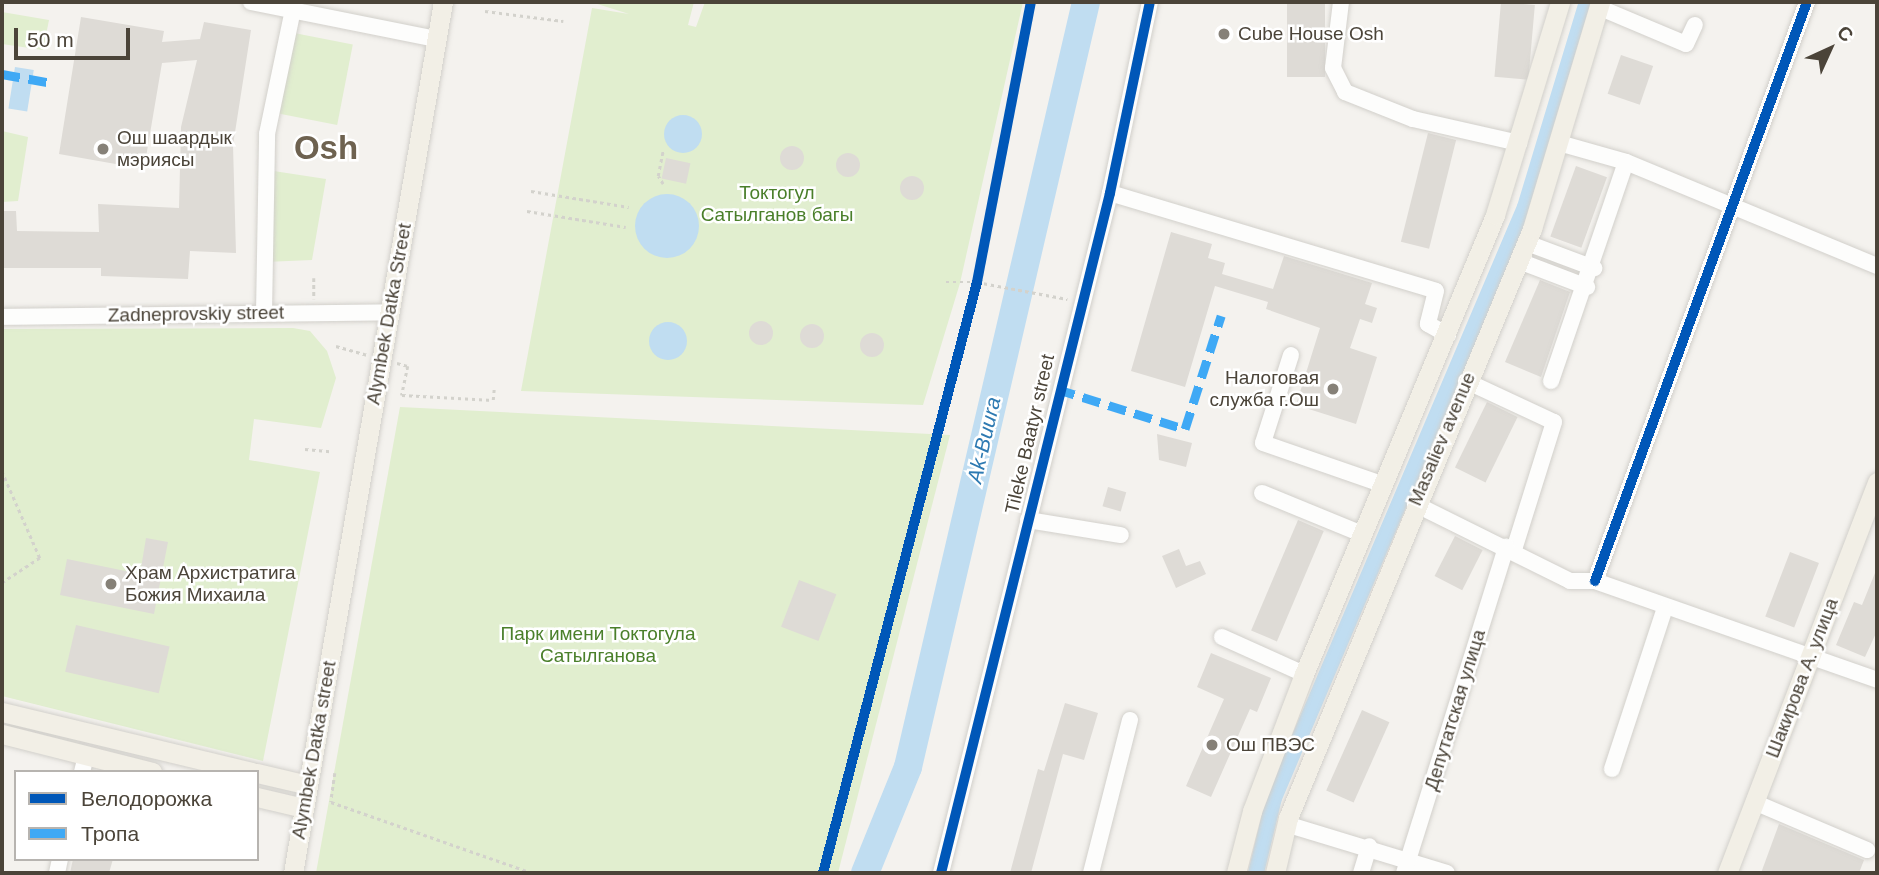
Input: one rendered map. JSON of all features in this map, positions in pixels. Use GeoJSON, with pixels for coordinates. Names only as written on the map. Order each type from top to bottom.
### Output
{"type":"FeatureCollection","features":[{"type":"Feature","properties":{"kind":"main road","name":"Alymbek Datka Street"},"geometry":{"type":"LineString","coordinates":[[308,785],[443,2]]}},
{"type":"Feature","properties":{"kind":"main road","name":"Masaliev avenue"},"geometry":{"type":"LineString","coordinates":[[1236,873],[1252,811],[1304,674],[1448,335],[1519,143],[1560,2]]}},
{"type":"Feature","properties":{"kind":"main road","name":"Masaliev avenue"},"geometry":{"type":"LineString","coordinates":[[1275,873],[1286,824],[1466,381],[1527,243],[1599,4]]}},
{"type":"Feature","properties":{"kind":"main road","name":"Шакирова А. улица"},"geometry":{"type":"LineString","coordinates":[[1727,873],[1877,482]]}},
{"type":"Feature","properties":{"kind":"main road"},"geometry":{"type":"LineString","coordinates":[[2,712],[244,770]]}},
{"type":"Feature","properties":{"kind":"main road"},"geometry":{"type":"LineString","coordinates":[[2,734],[84,764],[135,770]]}},
{"type":"Feature","properties":{"kind":"main road"},"geometry":{"type":"LineString","coordinates":[[259,773],[308,785]]}},
{"type":"Feature","properties":{"kind":"main road","name":"Alymbek Datka street"},"geometry":{"type":"LineString","coordinates":[[293,873],[308,785]]}},
{"type":"Feature","properties":{"kind":"main road"},"geometry":{"type":"LineString","coordinates":[[259,797],[304,808]]}},
{"type":"Feature","properties":{"kind":"street"},"geometry":{"type":"LineString","coordinates":[[251,2],[436,39]]}},
{"type":"Feature","properties":{"kind":"street","name":"Tileke Baatyr street"},"geometry":{"type":"LineString","coordinates":[[941,873],[1110,193],[1150,2]]}},
{"type":"Feature","properties":{"kind":"street"},"geometry":{"type":"LineString","coordinates":[[1341,2],[1333,68],[1345,92],[1413,119],[1519,143]]}},
{"type":"Feature","properties":{"kind":"street"},"geometry":{"type":"LineString","coordinates":[[1595,581],[1807,2]]}},
{"type":"Feature","properties":{"kind":"street"},"geometry":{"type":"LineString","coordinates":[[1599,4],[1686,44],[1695,25]]}},
{"type":"Feature","properties":{"kind":"street"},"geometry":{"type":"LineString","coordinates":[[264,313],[267,134],[293,10]]}},
{"type":"Feature","properties":{"kind":"street"},"geometry":{"type":"LineString","coordinates":[[1559,143],[1626,162],[1732,210],[1877,267]]}},
{"type":"Feature","properties":{"kind":"street"},"geometry":{"type":"LineString","coordinates":[[1551,381],[1594,268],[1626,162]]}},
{"type":"Feature","properties":{"kind":"street"},"geometry":{"type":"LineString","coordinates":[[1110,193],[1436,291],[1428,324],[1448,335]]}},
{"type":"Feature","properties":{"kind":"street"},"geometry":{"type":"LineString","coordinates":[[1527,243],[1594,268]]}},
{"type":"Feature","properties":{"kind":"street"},"geometry":{"type":"LineString","coordinates":[[1519,261],[1587,287]]}},
{"type":"Feature","properties":{"kind":"street","name":"Zadneprovskiy street"},"geometry":{"type":"LineString","coordinates":[[2,317],[390,312]]}},
{"type":"Feature","properties":{"kind":"street"},"geometry":{"type":"LineString","coordinates":[[1291,355],[1263,443],[1384,485]]}},
{"type":"Feature","properties":{"kind":"street","name":"Депутатская улица"},"geometry":{"type":"LineString","coordinates":[[1406,866],[1554,422],[1466,381]]}},
{"type":"Feature","properties":{"kind":"street"},"geometry":{"type":"LineString","coordinates":[[1262,493],[1362,534]]}},
{"type":"Feature","properties":{"kind":"street"},"geometry":{"type":"LineString","coordinates":[[1415,504],[1570,581],[1595,581],[1664,608],[1877,680]]}},
{"type":"Feature","properties":{"kind":"street"},"geometry":{"type":"LineString","coordinates":[[1028,520],[1121,535]]}},
{"type":"Feature","properties":{"kind":"street"},"geometry":{"type":"LineString","coordinates":[[1612,769],[1664,608]]}},
{"type":"Feature","properties":{"kind":"street"},"geometry":{"type":"LineString","coordinates":[[1222,637],[1304,674]]}},
{"type":"Feature","properties":{"kind":"street"},"geometry":{"type":"LineString","coordinates":[[1091,873],[1130,720]]}},
{"type":"Feature","properties":{"kind":"street"},"geometry":{"type":"LineString","coordinates":[[1755,802],[1867,850]]}},
{"type":"Feature","properties":{"kind":"street"},"geometry":{"type":"LineString","coordinates":[[1286,824],[1369,846],[1406,866],[1447,873]]}},
{"type":"Feature","properties":{"kind":"street"},"geometry":{"type":"LineString","coordinates":[[1361,873],[1369,846]]}},
{"type":"Feature","properties":{"kind":"path"},"geometry":{"type":"LineString","coordinates":[[485,11],[563,22]]}},
{"type":"Feature","properties":{"kind":"path"},"geometry":{"type":"LineString","coordinates":[[663,151],[658,176],[663,184]]}},
{"type":"Feature","properties":{"kind":"path"},"geometry":{"type":"LineString","coordinates":[[531,191],[629,207]]}},
{"type":"Feature","properties":{"kind":"path"},"geometry":{"type":"LineString","coordinates":[[527,211],[626,227]]}},
{"type":"Feature","properties":{"kind":"path"},"geometry":{"type":"LineString","coordinates":[[974,295],[980,268]]}},
{"type":"Feature","properties":{"kind":"path"},"geometry":{"type":"LineString","coordinates":[[314,278],[314,312]]}},
{"type":"Feature","properties":{"kind":"path"},"geometry":{"type":"LineString","coordinates":[[946,282],[977,282],[1081,302]]}},
{"type":"Feature","properties":{"kind":"path"},"geometry":{"type":"LineString","coordinates":[[402,395],[493,400],[494,389]]}},
{"type":"Feature","properties":{"kind":"path"},"geometry":{"type":"LineString","coordinates":[[305,449],[330,451]]}},
{"type":"Feature","properties":{"kind":"path"},"geometry":{"type":"LineString","coordinates":[[2,471],[40,558],[2,583]]}},
{"type":"Feature","properties":{"kind":"path"},"geometry":{"type":"LineString","coordinates":[[335,773],[331,802],[533,873]]}},
{"type":"Feature","properties":{"kind":"green space","name":"Токтогул Сатылганов багы"},"geometry":{"type":"Polygon","coordinates":[[[591,2],[694,2],[688,25],[696,27],[705,2],[1023,2],[960,283],[923,405],[521,391],[592,8],[629,14],[591,2]]]}},
{"type":"Feature","properties":{"kind":"green space"},"geometry":{"type":"Polygon","coordinates":[[[2,12],[49,20],[43,50],[2,44],[2,12]]]}},
{"type":"Feature","properties":{"kind":"green space"},"geometry":{"type":"Polygon","coordinates":[[[289,32],[353,44],[337,125],[273,112],[289,32]]]}},
{"type":"Feature","properties":{"kind":"green space"},"geometry":{"type":"Polygon","coordinates":[[[2,131],[28,137],[18,201],[2,202],[2,131]]]}},
{"type":"Feature","properties":{"kind":"green space"},"geometry":{"type":"Polygon","coordinates":[[[267,170],[326,179],[312,260],[265,262],[267,170]]]}},
{"type":"Feature","properties":{"kind":"green space"},"geometry":{"type":"Polygon","coordinates":[[[293,328],[310,331],[327,351],[336,378],[321,428],[254,419],[249,460],[320,472],[263,761],[2,696],[2,329],[293,328]]]}},
{"type":"Feature","properties":{"kind":"green space","name":"Парк имени Токтогула Сатылганова"},"geometry":{"type":"Polygon","coordinates":[[[400,407],[950,435],[838,873],[316,873],[400,407]]]}},
{"type":"Feature","properties":{"kind":"water"},"geometry":{"type":"Polygon","coordinates":[[[15,67],[34,70],[27,111],[8,108],[15,67]]]}},
{"type":"Feature","properties":{"kind":"water"},"geometry":{"type":"Polygon","coordinates":[[[683,115],[697,120],[702,134],[697,148],[683,153],[669,148],[664,134],[669,120],[683,115]]]}},
{"type":"Feature","properties":{"kind":"water"},"geometry":{"type":"Polygon","coordinates":[[[667,194],[679,196],[690,203],[697,214],[697,238],[690,249],[679,256],[667,258],[655,256],[644,249],[637,238],[635,226],[637,214],[644,203],[655,196],[667,194]]]}},
{"type":"Feature","properties":{"kind":"water"},"geometry":{"type":"Polygon","coordinates":[[[668,322],[681,328],[687,341],[681,354],[668,360],[655,354],[649,341],[655,328],[668,322]]]}},
{"type":"Feature","properties":{"kind":"building"},"geometry":{"type":"Polygon","coordinates":[[[1287,2],[1325,2],[1325,77],[1287,77],[1287,2]]]}},
{"type":"Feature","properties":{"kind":"building"},"geometry":{"type":"Polygon","coordinates":[[[1501,2],[1535,5],[1528,80],[1494,77],[1501,2]]]}},
{"type":"Feature","properties":{"kind":"building","name":"Ош шаардык мэриясы"},"geometry":{"type":"Polygon","coordinates":[[[81,17],[164,31],[162,42],[200,39],[204,22],[251,30],[233,145],[236,253],[190,251],[188,279],[101,276],[101,268],[2,268],[2,211],[16,211],[17,231],[99,232],[98,204],[179,208],[181,127],[197,60],[162,63],[144,169],[59,154],[81,17]]]}},
{"type":"Feature","properties":{"kind":"building"},"geometry":{"type":"Polygon","coordinates":[[[1621,55],[1653,66],[1640,105],[1608,94],[1621,55]]]}},
{"type":"Feature","properties":{"kind":"building"},"geometry":{"type":"Polygon","coordinates":[[[1428,133],[1456,140],[1429,249],[1401,242],[1428,133]]]}},
{"type":"Feature","properties":{"kind":"building"},"geometry":{"type":"Polygon","coordinates":[[[792,146],[801,149],[804,158],[801,167],[792,170],[783,167],[780,158],[783,149],[792,146]]]}},
{"type":"Feature","properties":{"kind":"building"},"geometry":{"type":"Polygon","coordinates":[[[848,153],[857,156],[860,165],[857,174],[848,177],[839,174],[836,165],[839,156],[848,153]]]}},
{"type":"Feature","properties":{"kind":"building"},"geometry":{"type":"Polygon","coordinates":[[[666,158],[690,163],[686,184],[662,179],[666,158]]]}},
{"type":"Feature","properties":{"kind":"building"},"geometry":{"type":"Polygon","coordinates":[[[1576,166],[1607,177],[1581,248],[1550,236],[1576,166]]]}},
{"type":"Feature","properties":{"kind":"building"},"geometry":{"type":"Polygon","coordinates":[[[912,176],[921,179],[924,188],[921,197],[912,200],[903,197],[900,188],[903,179],[912,176]]]}},
{"type":"Feature","properties":{"kind":"building"},"geometry":{"type":"Polygon","coordinates":[[[1171,232],[1212,244],[1208,258],[1225,263],[1222,274],[1273,289],[1284,256],[1372,283],[1365,304],[1377,308],[1372,323],[1360,319],[1350,348],[1377,357],[1356,424],[1296,405],[1320,328],[1266,309],[1268,302],[1215,286],[1185,387],[1131,371],[1171,232]]]}},
{"type":"Feature","properties":{"kind":"building"},"geometry":{"type":"Polygon","coordinates":[[[1540,280],[1570,292],[1541,377],[1505,362],[1540,280]]]}},
{"type":"Feature","properties":{"kind":"building"},"geometry":{"type":"Polygon","coordinates":[[[761,321],[770,324],[773,333],[770,342],[761,345],[752,342],[749,333],[752,324],[761,321]]]}},
{"type":"Feature","properties":{"kind":"building"},"geometry":{"type":"Polygon","coordinates":[[[812,324],[821,327],[824,336],[821,345],[812,348],[803,345],[800,336],[803,327],[812,324]]]}},
{"type":"Feature","properties":{"kind":"building"},"geometry":{"type":"Polygon","coordinates":[[[872,333],[881,336],[884,345],[881,354],[872,357],[863,354],[860,345],[863,336],[872,333]]]}},
{"type":"Feature","properties":{"kind":"building"},"geometry":{"type":"Polygon","coordinates":[[[1487,402],[1518,417],[1486,483],[1455,468],[1487,402]]]}},
{"type":"Feature","properties":{"kind":"building"},"geometry":{"type":"Polygon","coordinates":[[[1157,434],[1192,443],[1186,467],[1159,460],[1157,434]]]}},
{"type":"Feature","properties":{"kind":"building"},"geometry":{"type":"Polygon","coordinates":[[[1108,487],[1126,492],[1121,511],[1102,506],[1108,487]]]}},
{"type":"Feature","properties":{"kind":"building"},"geometry":{"type":"Polygon","coordinates":[[[1298,520],[1324,531],[1277,641],[1251,630],[1298,520]]]}},
{"type":"Feature","properties":{"kind":"building"},"geometry":{"type":"Polygon","coordinates":[[[1455,536],[1483,550],[1462,590],[1435,576],[1455,536]]]}},
{"type":"Feature","properties":{"kind":"building","name":"Храм Архистратига Божия Михаила"},"geometry":{"type":"Polygon","coordinates":[[[146,538],[168,542],[154,614],[60,595],[67,559],[140,574],[146,538]]]}},
{"type":"Feature","properties":{"kind":"building"},"geometry":{"type":"Polygon","coordinates":[[[1179,549],[1186,566],[1200,561],[1206,574],[1176,588],[1162,556],[1179,549]]]}},
{"type":"Feature","properties":{"kind":"building"},"geometry":{"type":"Polygon","coordinates":[[[1790,552],[1819,563],[1794,628],[1765,616],[1790,552]]]}},
{"type":"Feature","properties":{"kind":"building"},"geometry":{"type":"Polygon","coordinates":[[[1877,568],[1877,631],[1865,657],[1836,645],[1854,602],[1862,605],[1877,568]]]}},
{"type":"Feature","properties":{"kind":"building"},"geometry":{"type":"Polygon","coordinates":[[[799,580],[836,594],[818,641],[781,627],[799,580]]]}},
{"type":"Feature","properties":{"kind":"building"},"geometry":{"type":"Polygon","coordinates":[[[76,625],[170,647],[159,693],[65,672],[76,625]]]}},
{"type":"Feature","properties":{"kind":"building"},"geometry":{"type":"Polygon","coordinates":[[[1211,653],[1271,678],[1257,712],[1250,709],[1211,797],[1186,786],[1224,699],[1197,687],[1211,653]]]}},
{"type":"Feature","properties":{"kind":"building"},"geometry":{"type":"Polygon","coordinates":[[[1065,703],[1098,713],[1084,760],[1063,754],[1031,873],[1010,873],[1038,769],[1044,771],[1065,703]]]}},
{"type":"Feature","properties":{"kind":"building"},"geometry":{"type":"Polygon","coordinates":[[[1362,710],[1389,722],[1354,803],[1326,790],[1362,710]]]}},
{"type":"Feature","properties":{"kind":"building"},"geometry":{"type":"Polygon","coordinates":[[[1779,824],[1864,860],[1859,873],[1761,873],[1779,824]]]}},
{"type":"Feature","properties":{"kind":"building"},"geometry":{"type":"Polygon","coordinates":[[[73,861],[112,861],[109,873],[70,873],[73,861]]]}},
{"type":"Feature","properties":{"kind":"waterway","name":"Ak-Buura"},"geometry":{"type":"LineString","coordinates":[[865,873],[908,767],[1086,2]]}},
{"type":"Feature","properties":{"kind":"waterway"},"geometry":{"type":"LineString","coordinates":[[1256,873],[1274,798],[1525,207],[1587,2]]}},
{"type":"Feature","properties":{"kind":"marked path"},"geometry":{"type":"LineString","coordinates":[[2,74],[47,82]]}},
{"type":"Feature","properties":{"kind":"marked path"},"geometry":{"type":"LineString","coordinates":[[1057,389],[1185,429],[1221,316]]}},
{"type":"Feature","properties":{"kind":"cycle path"},"geometry":{"type":"LineString","coordinates":[[823,873],[977,282],[1031,2]]}},
{"type":"Feature","properties":{"kind":"cycle path"},"geometry":{"type":"LineString","coordinates":[[941,873],[1110,193],[1150,2]]}},
{"type":"Feature","properties":{"kind":"cycle path"},"geometry":{"type":"LineString","coordinates":[[1595,581],[1807,2]]}},
{"type":"Feature","properties":{"kind":"place","name":"Cube House Osh"},"geometry":{"type":"Point","coordinates":[1224,34]}},
{"type":"Feature","properties":{"kind":"place","name":"Ош шаардык мэриясы"},"geometry":{"type":"Point","coordinates":[103,149]}},
{"type":"Feature","properties":{"kind":"place","name":"Налоговая служба г.Ош"},"geometry":{"type":"Point","coordinates":[1333,389]}},
{"type":"Feature","properties":{"kind":"place","name":"Храм Архистратига Божия Михаила"},"geometry":{"type":"Point","coordinates":[111,584]}},
{"type":"Feature","properties":{"kind":"place","name":"Ош ПВЭС"},"geometry":{"type":"Point","coordinates":[1212,745]}},
{"type":"Feature","properties":{"kind":"district","name":"Osh"},"geometry":{"type":"Point","coordinates":[326,148]}}]}
